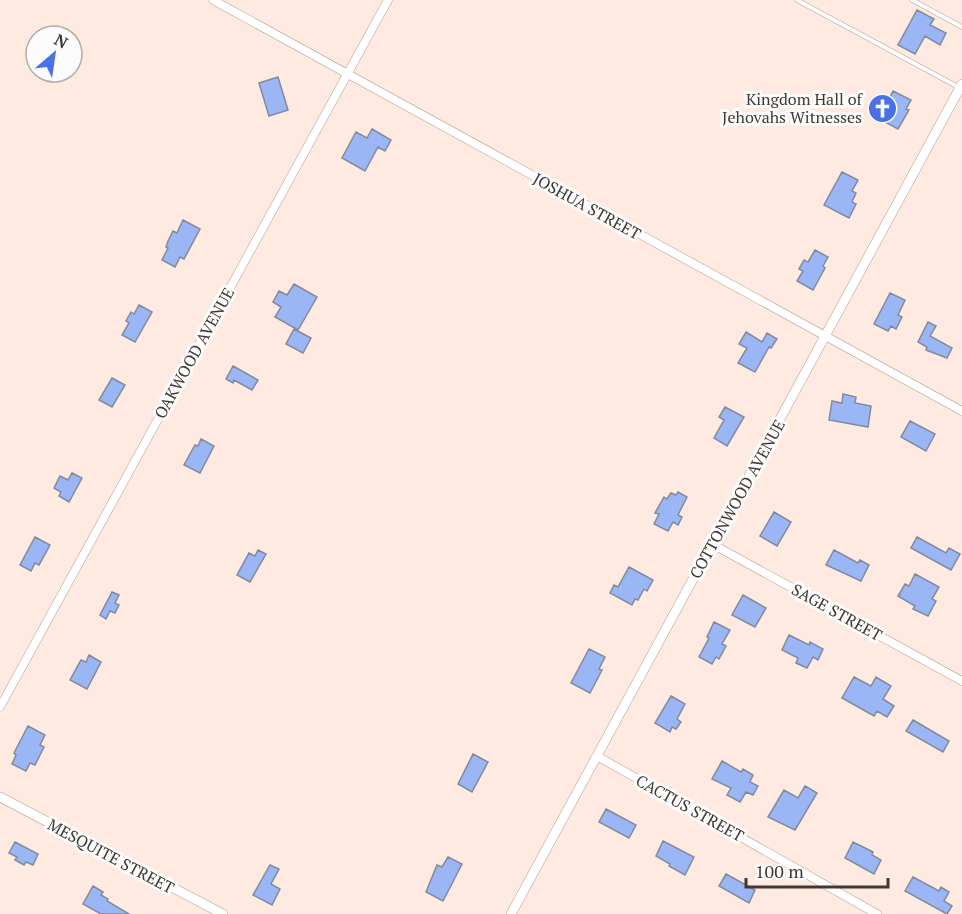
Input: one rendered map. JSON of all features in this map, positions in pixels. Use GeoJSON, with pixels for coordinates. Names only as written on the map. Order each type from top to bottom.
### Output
{"type":"FeatureCollection","features":[{"type":"Feature","properties":{"kind":"street","name":"JOSHUA STREET"},"geometry":{"type":"LineString","coordinates":[[213,0],[962,411]]}},
{"type":"Feature","properties":{"kind":"street","name":"OAKWOOD AVENUE"},"geometry":{"type":"LineString","coordinates":[[0,707],[388,0]]}},
{"type":"Feature","properties":{"kind":"street","name":"COTTONWOOD AVENUE"},"geometry":{"type":"LineString","coordinates":[[511,914],[961,86]]}},
{"type":"Feature","properties":{"kind":"street","name":"SAGE STREET"},"geometry":{"type":"LineString","coordinates":[[712,544],[962,681]]}},
{"type":"Feature","properties":{"kind":"street","name":"CACTUS STREET"},"geometry":{"type":"LineString","coordinates":[[597,756],[877,914]]}},
{"type":"Feature","properties":{"kind":"street","name":"MESQUITE STREET"},"geometry":{"type":"LineString","coordinates":[[0,797],[223,914]]}},
{"type":"Feature","properties":{"kind":"lane"},"geometry":{"type":"LineString","coordinates":[[797,0],[961,86]]}},
{"type":"Feature","properties":{"kind":"lane"},"geometry":{"type":"LineString","coordinates":[[912,0],[962,27]]}},
{"type":"Feature","properties":{"kind":"building"},"geometry":{"type":"Polygon","coordinates":[[[917,10],[934,19],[930,25],[946,33],[940,45],[925,36],[915,54],[898,45],[917,10]]]}},
{"type":"Feature","properties":{"kind":"building"},"geometry":{"type":"Polygon","coordinates":[[[278,77],[288,110],[269,116],[259,83],[278,77]]]}},
{"type":"Feature","properties":{"kind":"building"},"geometry":{"type":"Polygon","coordinates":[[[893,91],[911,100],[906,109],[909,110],[898,129],[883,121],[888,111],[884,109],[893,91]]]}},
{"type":"Feature","properties":{"kind":"building"},"geometry":{"type":"Polygon","coordinates":[[[372,129],[391,140],[385,151],[378,147],[365,171],[342,158],[356,132],[367,138],[372,129]]]}},
{"type":"Feature","properties":{"kind":"building"},"geometry":{"type":"Polygon","coordinates":[[[842,172],[858,180],[852,191],[856,193],[852,202],[856,204],[849,218],[824,205],[842,172]]]}},
{"type":"Feature","properties":{"kind":"building"},"geometry":{"type":"Polygon","coordinates":[[[183,220],[200,229],[184,259],[180,257],[175,267],[162,260],[173,231],[177,233],[183,220]]]}},
{"type":"Feature","properties":{"kind":"building"},"geometry":{"type":"Polygon","coordinates":[[[815,250],[828,257],[823,266],[825,268],[813,290],[797,281],[803,271],[799,269],[804,260],[808,262],[815,250]]]}},
{"type":"Feature","properties":{"kind":"building"},"geometry":{"type":"Polygon","coordinates":[[[294,284],[317,297],[298,330],[275,317],[281,307],[273,302],[279,291],[287,295],[294,284]]]}},
{"type":"Feature","properties":{"kind":"building"},"geometry":{"type":"Polygon","coordinates":[[[890,293],[905,300],[898,315],[902,317],[896,329],[891,326],[888,331],[874,324],[890,293]]]}},
{"type":"Feature","properties":{"kind":"building"},"geometry":{"type":"Polygon","coordinates":[[[139,305],[152,312],[135,342],[122,335],[129,323],[126,321],[131,312],[134,314],[139,305]]]}},
{"type":"Feature","properties":{"kind":"building"},"geometry":{"type":"Polygon","coordinates":[[[928,322],[936,326],[930,336],[952,348],[947,358],[926,350],[927,347],[918,342],[928,322]]]}},
{"type":"Feature","properties":{"kind":"building"},"geometry":{"type":"Polygon","coordinates":[[[294,329],[311,338],[303,353],[286,344],[294,329]]]}},
{"type":"Feature","properties":{"kind":"building"},"geometry":{"type":"Polygon","coordinates":[[[746,332],[762,342],[767,333],[777,339],[771,348],[769,347],[755,372],[738,363],[747,348],[739,344],[746,332]]]}},
{"type":"Feature","properties":{"kind":"building"},"geometry":{"type":"Polygon","coordinates":[[[233,366],[258,380],[252,390],[234,380],[233,383],[226,379],[233,366]]]}},
{"type":"Feature","properties":{"kind":"building"},"geometry":{"type":"Polygon","coordinates":[[[112,378],[125,385],[112,407],[99,400],[112,378]]]}},
{"type":"Feature","properties":{"kind":"building"},"geometry":{"type":"Polygon","coordinates":[[[843,394],[856,397],[855,403],[871,406],[868,427],[829,420],[832,401],[842,403],[843,394]]]}},
{"type":"Feature","properties":{"kind":"building"},"geometry":{"type":"Polygon","coordinates":[[[725,407],[744,417],[727,446],[714,438],[724,420],[719,417],[725,407]]]}},
{"type":"Feature","properties":{"kind":"building"},"geometry":{"type":"Polygon","coordinates":[[[910,421],[935,434],[926,451],[901,437],[910,421]]]}},
{"type":"Feature","properties":{"kind":"building"},"geometry":{"type":"Polygon","coordinates":[[[201,439],[214,446],[200,473],[184,465],[201,439]]]}},
{"type":"Feature","properties":{"kind":"building"},"geometry":{"type":"Polygon","coordinates":[[[72,473],[82,478],[69,502],[59,496],[61,492],[54,488],[60,476],[68,480],[72,473]]]}},
{"type":"Feature","properties":{"kind":"building"},"geometry":{"type":"Polygon","coordinates":[[[678,492],[687,497],[678,515],[682,517],[678,525],[673,522],[668,531],[654,524],[659,514],[655,513],[664,497],[667,499],[671,493],[676,495],[678,492]]]}},
{"type":"Feature","properties":{"kind":"building"},"geometry":{"type":"Polygon","coordinates":[[[774,512],[791,522],[777,546],[760,536],[774,512]]]}},
{"type":"Feature","properties":{"kind":"building"},"geometry":{"type":"Polygon","coordinates":[[[35,537],[50,545],[39,565],[35,563],[31,571],[20,565],[35,537]]]}},
{"type":"Feature","properties":{"kind":"building"},"geometry":{"type":"Polygon","coordinates":[[[917,537],[946,553],[949,548],[960,554],[951,570],[911,548],[917,537]]]}},
{"type":"Feature","properties":{"kind":"building"},"geometry":{"type":"Polygon","coordinates":[[[258,550],[266,554],[250,582],[237,575],[249,553],[255,556],[258,550]]]}},
{"type":"Feature","properties":{"kind":"building"},"geometry":{"type":"Polygon","coordinates":[[[834,550],[858,563],[860,560],[869,565],[861,581],[826,565],[834,550]]]}},
{"type":"Feature","properties":{"kind":"building"},"geometry":{"type":"Polygon","coordinates":[[[629,567],[653,580],[647,591],[644,589],[632,605],[610,593],[614,585],[618,587],[629,567]]]}},
{"type":"Feature","properties":{"kind":"building"},"geometry":{"type":"Polygon","coordinates":[[[915,574],[939,587],[932,599],[936,601],[928,616],[913,609],[915,606],[898,596],[905,584],[909,586],[915,574]]]}},
{"type":"Feature","properties":{"kind":"building"},"geometry":{"type":"Polygon","coordinates":[[[112,592],[119,595],[115,603],[119,605],[115,613],[110,611],[106,619],[100,615],[112,592]]]}},
{"type":"Feature","properties":{"kind":"building"},"geometry":{"type":"Polygon","coordinates":[[[743,595],[766,608],[755,627],[732,615],[743,595]]]}},
{"type":"Feature","properties":{"kind":"building"},"geometry":{"type":"Polygon","coordinates":[[[714,622],[730,630],[722,644],[726,646],[719,659],[716,657],[712,664],[699,657],[714,622]]]}},
{"type":"Feature","properties":{"kind":"building"},"geometry":{"type":"Polygon","coordinates":[[[789,635],[823,649],[818,660],[813,657],[807,668],[796,663],[798,658],[782,650],[789,635]]]}},
{"type":"Feature","properties":{"kind":"building"},"geometry":{"type":"Polygon","coordinates":[[[589,649],[605,657],[599,669],[602,670],[590,693],[571,683],[589,649]]]}},
{"type":"Feature","properties":{"kind":"building"},"geometry":{"type":"Polygon","coordinates":[[[89,655],[101,662],[87,689],[70,680],[81,660],[86,662],[89,655]]]}},
{"type":"Feature","properties":{"kind":"building"},"geometry":{"type":"Polygon","coordinates":[[[854,677],[871,686],[876,677],[891,686],[883,699],[894,706],[887,717],[877,711],[874,716],[842,698],[854,677]]]}},
{"type":"Feature","properties":{"kind":"building"},"geometry":{"type":"Polygon","coordinates":[[[671,696],[685,704],[677,719],[681,722],[676,729],[672,727],[670,732],[655,723],[671,696]]]}},
{"type":"Feature","properties":{"kind":"building"},"geometry":{"type":"Polygon","coordinates":[[[913,720],[949,741],[943,752],[906,731],[913,720]]]}},
{"type":"Feature","properties":{"kind":"building"},"geometry":{"type":"Polygon","coordinates":[[[28,726],[45,735],[40,745],[44,747],[35,765],[30,763],[26,771],[12,764],[16,755],[14,753],[28,726]]]}},
{"type":"Feature","properties":{"kind":"building"},"geometry":{"type":"Polygon","coordinates":[[[473,754],[488,762],[472,792],[458,784],[473,754]]]}},
{"type":"Feature","properties":{"kind":"building"},"geometry":{"type":"Polygon","coordinates":[[[722,761],[741,772],[743,769],[753,775],[750,782],[758,786],[753,795],[746,792],[740,802],[727,795],[731,788],[712,779],[722,761]]]}},
{"type":"Feature","properties":{"kind":"building"},"geometry":{"type":"Polygon","coordinates":[[[805,786],[817,793],[795,830],[768,817],[784,790],[798,798],[805,786]]]}},
{"type":"Feature","properties":{"kind":"building"},"geometry":{"type":"Polygon","coordinates":[[[606,809],[636,825],[629,838],[599,822],[606,809]]]}},
{"type":"Feature","properties":{"kind":"building"},"geometry":{"type":"Polygon","coordinates":[[[663,841],[694,857],[685,875],[656,856],[663,841]]]}},
{"type":"Feature","properties":{"kind":"building"},"geometry":{"type":"Polygon","coordinates":[[[15,842],[38,854],[33,865],[26,862],[24,865],[15,860],[17,857],[9,853],[15,842]]]}},
{"type":"Feature","properties":{"kind":"building"},"geometry":{"type":"Polygon","coordinates":[[[853,842],[873,852],[872,855],[881,860],[874,874],[845,858],[853,842]]]}},
{"type":"Feature","properties":{"kind":"building"},"geometry":{"type":"Polygon","coordinates":[[[448,857],[462,864],[443,901],[426,892],[437,865],[442,867],[448,857]]]}},
{"type":"Feature","properties":{"kind":"building"},"geometry":{"type":"Polygon","coordinates":[[[270,865],[279,869],[271,884],[280,889],[272,905],[253,895],[270,865]]]}},
{"type":"Feature","properties":{"kind":"building"},"geometry":{"type":"Polygon","coordinates":[[[726,874],[755,890],[749,903],[719,886],[726,874]]]}},
{"type":"Feature","properties":{"kind":"building"},"geometry":{"type":"Polygon","coordinates":[[[913,877],[939,891],[941,887],[949,892],[944,901],[952,906],[947,914],[905,891],[913,877]]]}},
{"type":"Feature","properties":{"kind":"building"},"geometry":{"type":"Polygon","coordinates":[[[93,886],[103,892],[101,895],[108,899],[107,901],[129,914],[101,914],[83,904],[93,886]]]}},
{"type":"Feature","properties":{"kind":"place","name":"Kingdom Hall of Jehovahs Witnesses"},"geometry":{"type":"Point","coordinates":[883,108]}}]}
